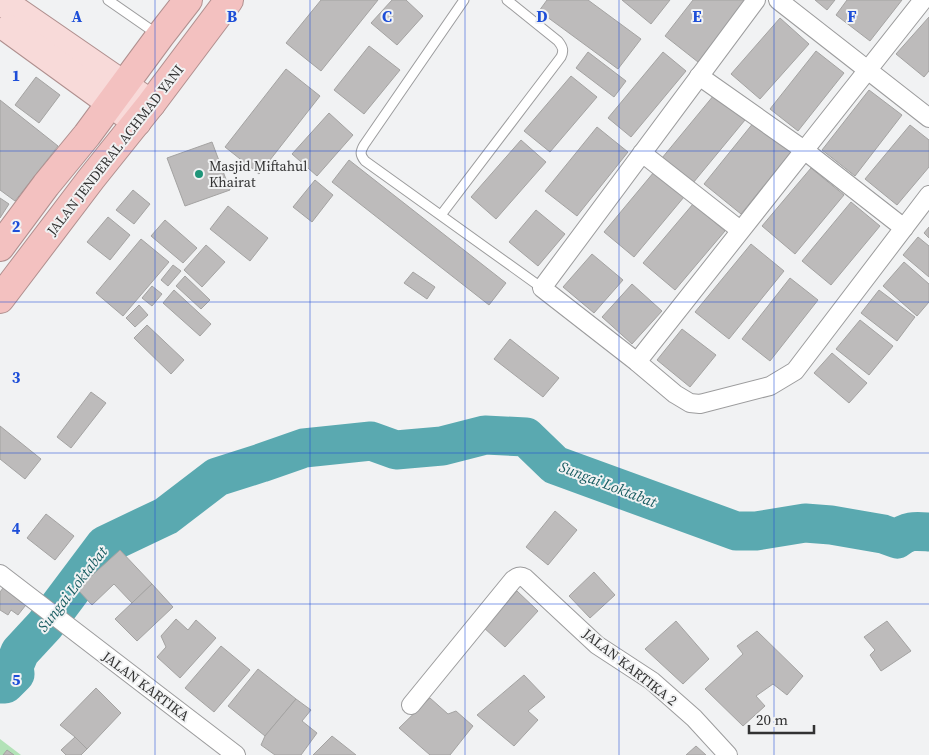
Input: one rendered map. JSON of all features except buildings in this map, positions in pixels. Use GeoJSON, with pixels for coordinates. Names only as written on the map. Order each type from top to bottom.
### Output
{"type":"FeatureCollection","features":[{"type":"Feature","properties":{"kind":"highway"},"geometry":{"type":"LineString","coordinates":[[0,247],[188,0]]}},
{"type":"Feature","properties":{"kind":"highway","name":"JALAN JENDERAL ACHMAD YANI"},"geometry":{"type":"LineString","coordinates":[[0,299],[229,0]]}},
{"type":"Feature","properties":{"kind":"main road"},"geometry":{"type":"LineString","coordinates":[[0,0],[117,94]]}},
{"type":"Feature","properties":{"kind":"main road"},"geometry":{"type":"LineString","coordinates":[[0,22],[117,94],[144,113]]}},
{"type":"Feature","properties":{"kind":"street"},"geometry":{"type":"LineString","coordinates":[[756,0],[542,288],[675,394],[690,403],[700,404],[770,386],[795,371],[929,195]]}},
{"type":"Feature","properties":{"kind":"street"},"geometry":{"type":"LineString","coordinates":[[778,0],[929,118]]}},
{"type":"Feature","properties":{"kind":"street"},"geometry":{"type":"LineString","coordinates":[[637,362],[923,0]]}},
{"type":"Feature","properties":{"kind":"street"},"geometry":{"type":"LineString","coordinates":[[699,76],[804,150],[904,228]]}},
{"type":"Feature","properties":{"kind":"street"},"geometry":{"type":"LineString","coordinates":[[642,152],[740,230]]}},
{"type":"Feature","properties":{"kind":"street","name":"JALAN KARTIKA"},"geometry":{"type":"LineString","coordinates":[[0,574],[236,755]]}},
{"type":"Feature","properties":{"kind":"street","name":"JALAN KARTIKA 2"},"geometry":{"type":"LineString","coordinates":[[411,705],[513,580],[521,576],[597,645],[652,681],[694,718],[728,755]]}},
{"type":"Feature","properties":{"kind":"lane"},"geometry":{"type":"LineString","coordinates":[[108,0],[160,36]]}},
{"type":"Feature","properties":{"kind":"lane"},"geometry":{"type":"LineString","coordinates":[[464,0],[361,151],[361,157],[542,288]]}},
{"type":"Feature","properties":{"kind":"lane"},"geometry":{"type":"LineString","coordinates":[[441,215],[564,52],[558,41],[507,0]]}},
{"type":"Feature","properties":{"kind":"green space"},"geometry":{"type":"Polygon","coordinates":[[[0,739],[21,755],[0,755],[0,739]]]}},
{"type":"Feature","properties":{"kind":"waterway","name":"Sungai Loktabat"},"geometry":{"type":"LineString","coordinates":[[0,684],[5,684],[15,674],[14,666],[20,652],[45,625],[105,545],[166,516],[217,477],[304,448],[371,441],[396,450],[442,446],[485,435],[526,437],[555,465],[736,531],[756,531],[805,523],[831,525],[883,534],[897,539],[912,532],[929,532]]}},
{"type":"Feature","properties":{"kind":"place","name":"Masjid Miftahul Khairat"},"geometry":{"type":"Point","coordinates":[199,174]}}]}
